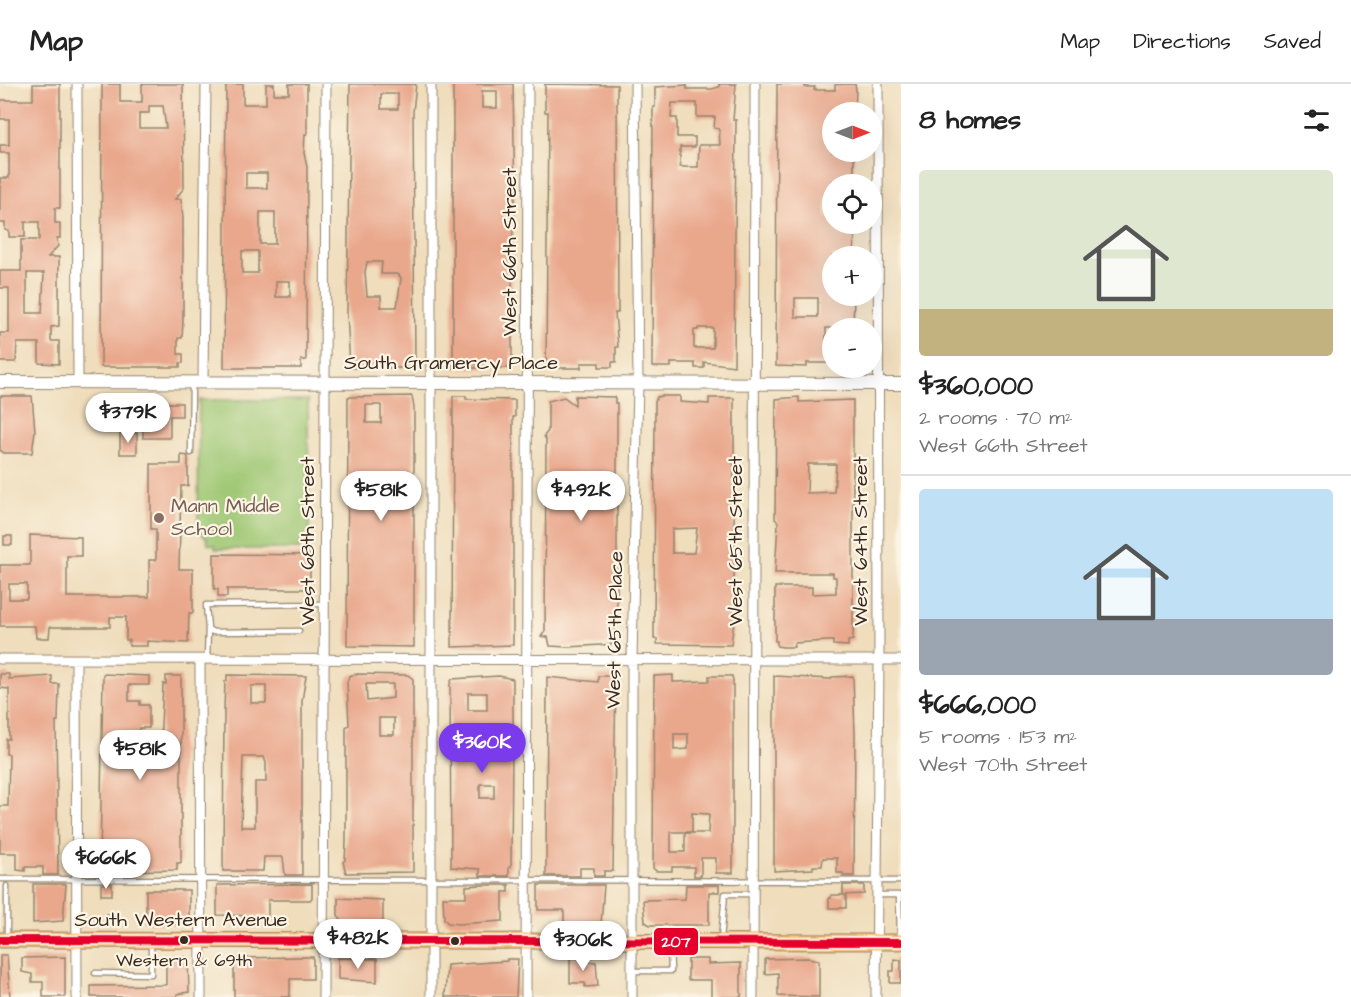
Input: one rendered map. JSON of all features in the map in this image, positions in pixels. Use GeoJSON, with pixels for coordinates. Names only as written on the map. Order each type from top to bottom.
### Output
{"type":"FeatureCollection","features":[{"type":"Feature","properties":{"kind":"main road","name":"South Western Avenue"},"geometry":{"type":"LineString","coordinates":[[4,940],[900,942]]}},
{"type":"Feature","properties":{"kind":"street"},"geometry":{"type":"LineString","coordinates":[[77,84],[78,382]]}},
{"type":"Feature","properties":{"kind":"street"},"geometry":{"type":"LineString","coordinates":[[198,382],[206,84]]}},
{"type":"Feature","properties":{"kind":"street","name":"West 68th Street"},"geometry":{"type":"LineString","coordinates":[[323,997],[326,660],[326,84]]}},
{"type":"Feature","properties":{"kind":"street"},"geometry":{"type":"LineString","coordinates":[[431,84],[431,997]]}},
{"type":"Feature","properties":{"kind":"street","name":"West 66th Street"},"geometry":{"type":"LineString","coordinates":[[526,997],[528,84]]}},
{"type":"Feature","properties":{"kind":"street","name":"West 65th Place"},"geometry":{"type":"LineString","coordinates":[[632,997],[632,660],[638,383],[636,84]]}},
{"type":"Feature","properties":{"kind":"street","name":"West 65th Street"},"geometry":{"type":"LineString","coordinates":[[753,997],[755,84]]}},
{"type":"Feature","properties":{"kind":"street","name":"West 64th Street"},"geometry":{"type":"LineString","coordinates":[[876,997],[879,660],[878,84]]}},
{"type":"Feature","properties":{"kind":"street","name":"South Gramercy Place"},"geometry":{"type":"LineString","coordinates":[[0,382],[901,384]]}},
{"type":"Feature","properties":{"kind":"street"},"geometry":{"type":"LineString","coordinates":[[0,659],[901,660]]}},
{"type":"Feature","properties":{"kind":"street"},"geometry":{"type":"LineString","coordinates":[[76,660],[77,997]]}},
{"type":"Feature","properties":{"kind":"street"},"geometry":{"type":"LineString","coordinates":[[201,997],[204,660]]}},
{"type":"Feature","properties":{"kind":"lane"},"geometry":{"type":"LineString","coordinates":[[191,453],[198,382]]}},
{"type":"Feature","properties":{"kind":"lane"},"geometry":{"type":"LineString","coordinates":[[204,660],[208,629],[207,605],[326,604]]}},
{"type":"Feature","properties":{"kind":"lane"},"geometry":{"type":"LineString","coordinates":[[208,629],[213,632],[299,631]]}},
{"type":"Feature","properties":{"kind":"lane"},"geometry":{"type":"LineString","coordinates":[[0,879],[901,881]]}},
{"type":"Feature","properties":{"kind":"lane"},"geometry":{"type":"LineString","coordinates":[[4,940],[7,885]]}},
{"type":"Feature","properties":{"kind":"lane"},"geometry":{"type":"LineString","coordinates":[[721,941],[725,894],[753,894]]}},
{"type":"Feature","properties":{"kind":"lane"},"geometry":{"type":"LineString","coordinates":[[876,895],[900,896],[900,942]]}},
{"type":"Feature","properties":{"kind":"lane"},"geometry":{"type":"LineString","coordinates":[[95,973],[151,974],[151,941]]}},
{"type":"Feature","properties":{"kind":"lane"},"geometry":{"type":"LineString","coordinates":[[631,971],[671,971],[670,941]]}},
{"type":"Feature","properties":{"kind":"green space"},"geometry":{"type":"Polygon","coordinates":[[[199,400],[308,400],[309,532],[302,537],[300,549],[215,549],[215,545],[208,544],[207,538],[198,531],[199,400]]]}},
{"type":"Feature","properties":{"kind":"building"},"geometry":{"type":"Polygon","coordinates":[[[33,84],[60,84],[60,208],[55,208],[55,223],[60,223],[60,238],[57,238],[58,246],[48,257],[59,257],[59,326],[51,327],[51,341],[59,341],[59,364],[39,363],[39,343],[17,343],[16,362],[0,362],[0,333],[9,333],[9,288],[0,288],[0,271],[21,271],[21,240],[39,240],[39,222],[25,222],[25,237],[9,237],[9,231],[5,230],[5,223],[0,223],[0,178],[9,178],[9,153],[0,153],[0,145],[9,145],[9,119],[0,119],[0,100],[33,100],[33,84]],[[27,273],[27,313],[42,313],[44,273],[27,273]]]}},
{"type":"Feature","properties":{"kind":"building"},"geometry":{"type":"Polygon","coordinates":[[[102,84],[120,84],[120,102],[142,102],[142,84],[183,84],[184,188],[175,199],[181,199],[183,218],[183,319],[182,338],[178,338],[178,354],[183,354],[183,363],[180,363],[180,367],[101,367],[102,84]],[[149,106],[149,113],[139,113],[139,128],[166,128],[163,106],[149,106]]]}},
{"type":"Feature","properties":{"kind":"building"},"geometry":{"type":"Polygon","coordinates":[[[226,84],[243,84],[243,104],[266,104],[266,84],[274,84],[274,94],[289,94],[289,84],[307,84],[307,134],[305,134],[304,153],[307,167],[306,360],[301,360],[301,368],[224,368],[226,84]],[[246,173],[246,188],[267,188],[267,173],[246,173]],[[260,212],[260,244],[275,244],[275,212],[260,212]],[[242,251],[242,273],[258,273],[258,251],[242,251]],[[276,281],[276,297],[290,297],[290,281],[276,281]]]}},
{"type":"Feature","properties":{"kind":"building"},"geometry":{"type":"Polygon","coordinates":[[[350,84],[416,84],[413,112],[415,359],[404,368],[350,368],[347,313],[350,84]],[[381,94],[381,109],[398,109],[398,94],[381,94]],[[367,262],[365,272],[367,296],[381,296],[381,307],[397,307],[401,278],[398,274],[381,274],[382,262],[367,262]]]}},
{"type":"Feature","properties":{"kind":"building"},"geometry":{"type":"Polygon","coordinates":[[[453,84],[513,84],[515,207],[512,244],[512,368],[453,368],[453,84]],[[482,91],[482,108],[497,108],[497,91],[482,91]]]}},
{"type":"Feature","properties":{"kind":"building"},"geometry":{"type":"Polygon","coordinates":[[[545,84],[617,85],[618,313],[615,313],[618,347],[616,347],[616,362],[612,362],[612,367],[599,367],[599,363],[581,363],[581,368],[546,368],[548,112],[545,112],[545,84]]]}},
{"type":"Feature","properties":{"kind":"building"},"geometry":{"type":"Polygon","coordinates":[[[719,84],[736,84],[733,120],[736,120],[734,366],[704,362],[704,368],[695,368],[695,363],[671,363],[671,367],[652,367],[655,87],[687,85],[687,89],[712,89],[719,87],[719,84]],[[672,103],[671,118],[677,118],[677,137],[695,137],[695,147],[680,147],[680,167],[698,167],[699,145],[720,145],[719,129],[714,128],[715,117],[697,117],[697,103],[672,103]],[[713,328],[694,330],[694,348],[713,348],[713,328]]]}},
{"type":"Feature","properties":{"kind":"building"},"geometry":{"type":"Polygon","coordinates":[[[777,84],[805,84],[805,87],[815,87],[814,90],[835,90],[835,85],[838,84],[855,84],[855,102],[822,102],[822,162],[854,162],[854,174],[822,174],[822,234],[855,234],[854,246],[822,246],[822,306],[854,306],[853,318],[822,318],[822,363],[807,363],[807,367],[776,366],[777,84]],[[795,298],[795,317],[818,317],[818,298],[795,298]]]}},
{"type":"Feature","properties":{"kind":"building"},"geometry":{"type":"Polygon","coordinates":[[[0,396],[32,396],[35,431],[32,453],[4,453],[0,450],[0,396]]]}},
{"type":"Feature","properties":{"kind":"building"},"geometry":{"type":"Polygon","coordinates":[[[412,396],[414,408],[414,647],[347,646],[348,397],[412,396]],[[366,405],[366,423],[381,423],[381,405],[366,405]]]}},
{"type":"Feature","properties":{"kind":"building"},"geometry":{"type":"Polygon","coordinates":[[[453,396],[466,396],[466,399],[515,400],[515,417],[513,417],[513,645],[452,647],[453,396]]]}},
{"type":"Feature","properties":{"kind":"building"},"geometry":{"type":"Polygon","coordinates":[[[575,396],[615,397],[615,403],[617,403],[617,611],[613,612],[617,644],[550,646],[548,637],[541,637],[545,631],[546,440],[544,436],[548,431],[548,401],[564,397],[575,405],[575,396]]]}},
{"type":"Feature","properties":{"kind":"building"},"geometry":{"type":"Polygon","coordinates":[[[680,396],[680,402],[709,404],[709,398],[734,398],[734,621],[731,645],[657,644],[657,639],[654,639],[655,402],[657,397],[680,396]],[[697,528],[672,529],[672,553],[694,553],[697,528]]]}},
{"type":"Feature","properties":{"kind":"building"},"geometry":{"type":"Polygon","coordinates":[[[799,397],[799,402],[853,400],[853,640],[848,641],[848,646],[833,645],[833,641],[828,641],[794,643],[794,647],[783,647],[777,646],[777,641],[775,641],[775,587],[812,587],[812,594],[836,593],[836,577],[833,577],[833,573],[775,573],[778,522],[775,519],[776,399],[799,397]],[[808,464],[807,493],[834,492],[836,464],[808,464]]]}},
{"type":"Feature","properties":{"kind":"building"},"geometry":{"type":"Polygon","coordinates":[[[154,403],[182,403],[182,416],[170,416],[170,438],[143,438],[143,425],[154,425],[154,403]]]}},
{"type":"Feature","properties":{"kind":"building"},"geometry":{"type":"Polygon","coordinates":[[[120,433],[137,433],[137,454],[120,454],[120,433]]]}},
{"type":"Feature","properties":{"kind":"building"},"geometry":{"type":"Polygon","coordinates":[[[181,455],[188,456],[188,486],[181,486],[179,569],[193,569],[193,613],[189,613],[188,643],[147,641],[147,646],[129,646],[129,640],[126,640],[126,617],[110,617],[110,627],[50,627],[49,638],[36,638],[35,626],[0,626],[0,565],[30,565],[30,535],[81,537],[81,556],[67,556],[67,597],[149,597],[149,560],[156,560],[156,529],[151,529],[151,464],[181,464],[181,455]],[[9,584],[9,599],[27,599],[27,584],[9,584]]]}},
{"type":"Feature","properties":{"kind":"building"},"geometry":{"type":"Polygon","coordinates":[[[4,536],[12,536],[12,545],[4,545],[4,536]]]}},
{"type":"Feature","properties":{"kind":"building"},"geometry":{"type":"Polygon","coordinates":[[[214,554],[310,555],[310,589],[227,589],[227,597],[218,597],[218,589],[214,589],[214,554]]]}},
{"type":"Feature","properties":{"kind":"building"},"geometry":{"type":"Polygon","coordinates":[[[0,674],[9,674],[9,679],[52,676],[52,684],[59,684],[58,721],[56,721],[58,875],[43,875],[43,867],[25,867],[25,871],[17,870],[17,853],[0,853],[0,806],[8,806],[9,754],[6,754],[6,739],[9,739],[9,689],[0,688],[0,674]]]}},
{"type":"Feature","properties":{"kind":"building"},"geometry":{"type":"Polygon","coordinates":[[[103,674],[149,676],[149,685],[129,685],[129,701],[140,701],[140,705],[149,705],[149,728],[139,728],[139,739],[119,739],[119,756],[133,756],[133,745],[160,746],[163,684],[166,684],[166,676],[181,676],[181,863],[177,863],[177,870],[112,871],[112,875],[104,875],[104,868],[100,865],[103,674]]]}},
{"type":"Feature","properties":{"kind":"building"},"geometry":{"type":"Polygon","coordinates":[[[355,674],[408,675],[413,679],[413,872],[346,873],[343,862],[346,842],[346,727],[349,725],[347,682],[349,676],[355,674]],[[366,684],[367,701],[393,698],[393,684],[366,684]],[[379,718],[379,735],[394,735],[394,718],[379,718]]]}},
{"type":"Feature","properties":{"kind":"building"},"geometry":{"type":"Polygon","coordinates":[[[227,675],[306,676],[302,701],[302,875],[285,875],[283,857],[264,857],[263,871],[223,871],[224,710],[225,681],[227,681],[227,675]],[[251,686],[251,703],[266,703],[266,686],[251,686]],[[243,757],[241,827],[255,827],[255,782],[266,782],[266,763],[264,757],[243,757]]]}},
{"type":"Feature","properties":{"kind":"building"},"geometry":{"type":"Polygon","coordinates":[[[673,675],[673,682],[709,681],[709,676],[732,676],[733,873],[716,873],[716,858],[701,858],[701,876],[694,876],[694,867],[672,867],[672,871],[656,871],[653,868],[654,676],[673,675]],[[674,734],[674,750],[688,749],[688,734],[674,734]],[[692,813],[692,832],[671,832],[671,852],[685,852],[685,833],[708,833],[709,814],[692,813]]]}},
{"type":"Feature","properties":{"kind":"building"},"geometry":{"type":"Polygon","coordinates":[[[499,676],[513,679],[513,739],[506,750],[512,750],[509,876],[480,876],[480,869],[451,867],[450,684],[452,679],[499,676]],[[468,693],[468,710],[487,710],[487,693],[468,693]],[[480,784],[480,798],[494,798],[494,784],[480,784]]]}},
{"type":"Feature","properties":{"kind":"building"},"geometry":{"type":"Polygon","coordinates":[[[598,676],[616,676],[613,871],[604,871],[604,876],[594,876],[594,868],[580,868],[580,876],[546,876],[547,677],[598,682],[598,676]]]}},
{"type":"Feature","properties":{"kind":"building"},"geometry":{"type":"Polygon","coordinates":[[[774,676],[831,679],[832,677],[853,676],[854,876],[843,876],[843,873],[837,873],[837,858],[823,858],[822,866],[813,866],[813,869],[774,871],[774,676]]]}},
{"type":"Feature","properties":{"kind":"building"},"geometry":{"type":"Polygon","coordinates":[[[33,884],[66,884],[63,921],[33,923],[33,884]]]}},
{"type":"Feature","properties":{"kind":"building"},"geometry":{"type":"Polygon","coordinates":[[[101,884],[112,884],[112,895],[101,895],[101,884]]]}},
{"type":"Feature","properties":{"kind":"building"},"geometry":{"type":"Polygon","coordinates":[[[312,884],[310,900],[268,900],[268,916],[217,915],[217,885],[312,884]]]}},
{"type":"Feature","properties":{"kind":"building"},"geometry":{"type":"Polygon","coordinates":[[[509,885],[509,892],[503,892],[503,921],[448,923],[444,919],[443,897],[466,897],[466,886],[509,885]]]}},
{"type":"Feature","properties":{"kind":"building"},"geometry":{"type":"Polygon","coordinates":[[[538,885],[604,885],[601,925],[564,924],[564,910],[538,910],[538,885]]]}},
{"type":"Feature","properties":{"kind":"building"},"geometry":{"type":"Polygon","coordinates":[[[686,885],[719,885],[719,892],[709,892],[709,925],[650,925],[645,922],[643,900],[685,899],[686,885]]]}},
{"type":"Feature","properties":{"kind":"building"},"geometry":{"type":"Polygon","coordinates":[[[843,885],[864,885],[864,894],[843,895],[843,885]]]}},
{"type":"Feature","properties":{"kind":"building"},"geometry":{"type":"Polygon","coordinates":[[[146,890],[189,890],[189,918],[177,920],[177,924],[146,924],[146,890]]]}},
{"type":"Feature","properties":{"kind":"building"},"geometry":{"type":"Polygon","coordinates":[[[831,895],[846,895],[846,908],[829,908],[831,895]]]}},
{"type":"Feature","properties":{"kind":"building"},"geometry":{"type":"Polygon","coordinates":[[[338,898],[383,900],[383,923],[342,922],[338,915],[338,898]]]}},
{"type":"Feature","properties":{"kind":"building"},"geometry":{"type":"Polygon","coordinates":[[[106,914],[113,914],[113,924],[106,924],[106,914]]]}},
{"type":"Feature","properties":{"kind":"building"},"geometry":{"type":"Polygon","coordinates":[[[0,955],[7,955],[10,997],[0,997],[0,955]]]}},
{"type":"Feature","properties":{"kind":"building"},"geometry":{"type":"Polygon","coordinates":[[[65,957],[65,997],[43,997],[43,982],[32,982],[32,974],[22,972],[22,958],[65,957]]]}},
{"type":"Feature","properties":{"kind":"building"},"geometry":{"type":"Polygon","coordinates":[[[166,957],[186,957],[188,960],[189,992],[177,994],[177,997],[91,997],[91,986],[166,985],[166,957]]]}},
{"type":"Feature","properties":{"kind":"building"},"geometry":{"type":"Polygon","coordinates":[[[313,957],[313,979],[290,979],[290,997],[234,997],[234,958],[313,957]]]}},
{"type":"Feature","properties":{"kind":"building"},"geometry":{"type":"Polygon","coordinates":[[[338,958],[377,959],[377,982],[338,979],[338,958]]]}},
{"type":"Feature","properties":{"kind":"building"},"geometry":{"type":"Polygon","coordinates":[[[570,958],[583,958],[583,962],[596,962],[598,986],[585,987],[585,983],[570,983],[570,958]]]}},
{"type":"Feature","properties":{"kind":"building"},"geometry":{"type":"Polygon","coordinates":[[[809,958],[819,960],[819,997],[778,996],[778,973],[765,974],[765,959],[809,958]]]}},
{"type":"Feature","properties":{"kind":"building"},"geometry":{"type":"Polygon","coordinates":[[[507,959],[518,959],[516,997],[445,997],[447,965],[507,961],[507,959]]]}},
{"type":"Feature","properties":{"kind":"building"},"geometry":{"type":"Polygon","coordinates":[[[688,959],[708,959],[708,964],[741,963],[741,997],[711,997],[711,980],[688,980],[688,959]]]}},
{"type":"Feature","properties":{"kind":"building"},"geometry":{"type":"Polygon","coordinates":[[[894,959],[901,960],[901,983],[890,983],[890,971],[894,971],[894,959]]]}},
{"type":"Feature","properties":{"kind":"transit line","name":"207"},"geometry":{"type":"LineString","coordinates":[[0,940],[901,942]]}},
{"type":"Feature","properties":{"kind":"place","name":"Mann Middle School"},"geometry":{"type":"Point","coordinates":[159,518]}},
{"type":"Feature","properties":{"kind":"place","name":"Western & 69th"},"geometry":{"type":"Point","coordinates":[184,940]}}]}
